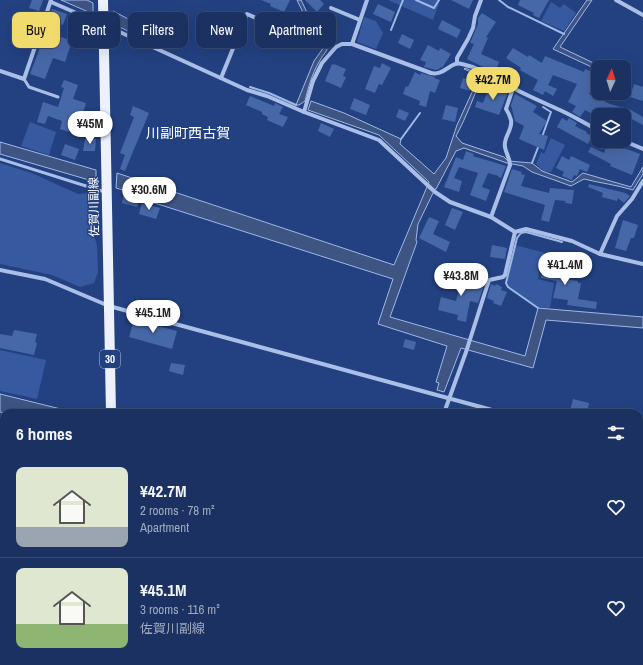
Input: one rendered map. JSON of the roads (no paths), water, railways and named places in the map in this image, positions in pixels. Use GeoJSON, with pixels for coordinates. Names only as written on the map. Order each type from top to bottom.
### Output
{"type":"FeatureCollection","features":[{"type":"Feature","properties":{"kind":"main road","name":"佐賀川副線"},"geometry":{"type":"LineString","coordinates":[[103,0],[103,12]]}},
{"type":"Feature","properties":{"kind":"main road","name":"佐賀川副線"},"geometry":{"type":"LineString","coordinates":[[104,48],[111,409]]}},
{"type":"Feature","properties":{"kind":"street"},"geometry":{"type":"LineString","coordinates":[[352,44],[367,0]]}},
{"type":"Feature","properties":{"kind":"street"},"geometry":{"type":"LineString","coordinates":[[456,64],[457,58],[473,28],[475,16],[481,0]]}},
{"type":"Feature","properties":{"kind":"street"},"geometry":{"type":"LineString","coordinates":[[616,0],[643,15]]}},
{"type":"Feature","properties":{"kind":"street"},"geometry":{"type":"LineString","coordinates":[[0,72],[24,79],[51,1],[75,12]]}},
{"type":"Feature","properties":{"kind":"street"},"geometry":{"type":"LineString","coordinates":[[331,8],[360,20]]}},
{"type":"Feature","properties":{"kind":"street"},"geometry":{"type":"LineString","coordinates":[[221,78],[247,14],[255,18]]}},
{"type":"Feature","properties":{"kind":"street"},"geometry":{"type":"LineString","coordinates":[[120,32],[247,90],[267,96],[304,112],[379,140],[435,192],[450,202],[491,217],[515,232],[526,229],[572,241],[600,254],[643,264]]}},
{"type":"Feature","properties":{"kind":"street"},"geometry":{"type":"LineString","coordinates":[[304,112],[313,82],[322,62],[336,47],[342,44],[352,44],[437,74],[442,73],[456,64],[478,69],[542,103],[562,111],[591,126]]}},
{"type":"Feature","properties":{"kind":"street"},"geometry":{"type":"LineString","coordinates":[[491,217],[510,163],[505,148],[505,140],[511,126],[511,120],[506,109],[506,105],[513,88]]}},
{"type":"Feature","properties":{"kind":"street"},"geometry":{"type":"LineString","coordinates":[[631,144],[643,149]]}},
{"type":"Feature","properties":{"kind":"street"},"geometry":{"type":"LineString","coordinates":[[600,254],[618,216],[632,199],[643,182]]}},
{"type":"Feature","properties":{"kind":"street"},"geometry":{"type":"LineString","coordinates":[[445,409],[471,338],[489,280],[503,277],[505,275],[515,232]]}},
{"type":"Feature","properties":{"kind":"street"},"geometry":{"type":"LineString","coordinates":[[0,270],[45,279],[109,306],[489,409]]}},
{"type":"Feature","properties":{"kind":"lane"},"geometry":{"type":"LineString","coordinates":[[24,79],[30,87],[58,97]]}},
{"type":"Feature","properties":{"kind":"lane"},"geometry":{"type":"LineString","coordinates":[[0,159],[107,193]]}},
{"type":"Feature","properties":{"kind":"waterway"},"geometry":{"type":"LineString","coordinates":[[391,30],[403,0]]}},
{"type":"Feature","properties":{"kind":"waterway"},"geometry":{"type":"LineString","coordinates":[[416,0],[434,8],[439,0]]}},
{"type":"Feature","properties":{"kind":"waterway"},"geometry":{"type":"LineString","coordinates":[[499,0],[508,7],[564,34]]}},
{"type":"Feature","properties":{"kind":"waterway"},"geometry":{"type":"LineString","coordinates":[[250,87],[269,93],[296,105]]}},
{"type":"Feature","properties":{"kind":"waterway"},"geometry":{"type":"LineString","coordinates":[[542,137],[551,112],[543,107]]}},
{"type":"Feature","properties":{"kind":"waterway"},"geometry":{"type":"LineString","coordinates":[[401,139],[420,113]]}},
{"type":"Feature","properties":{"kind":"waterway"},"geometry":{"type":"LineString","coordinates":[[532,163],[539,145]]}},
{"type":"Feature","properties":{"kind":"waterway"},"geometry":{"type":"LineString","coordinates":[[538,308],[508,287],[506,283],[517,238],[521,233],[526,232],[562,242]]}},
{"type":"Feature","properties":{"kind":"district","name":"川副町西古賀"},"geometry":{"type":"Point","coordinates":[188,133]}}]}
